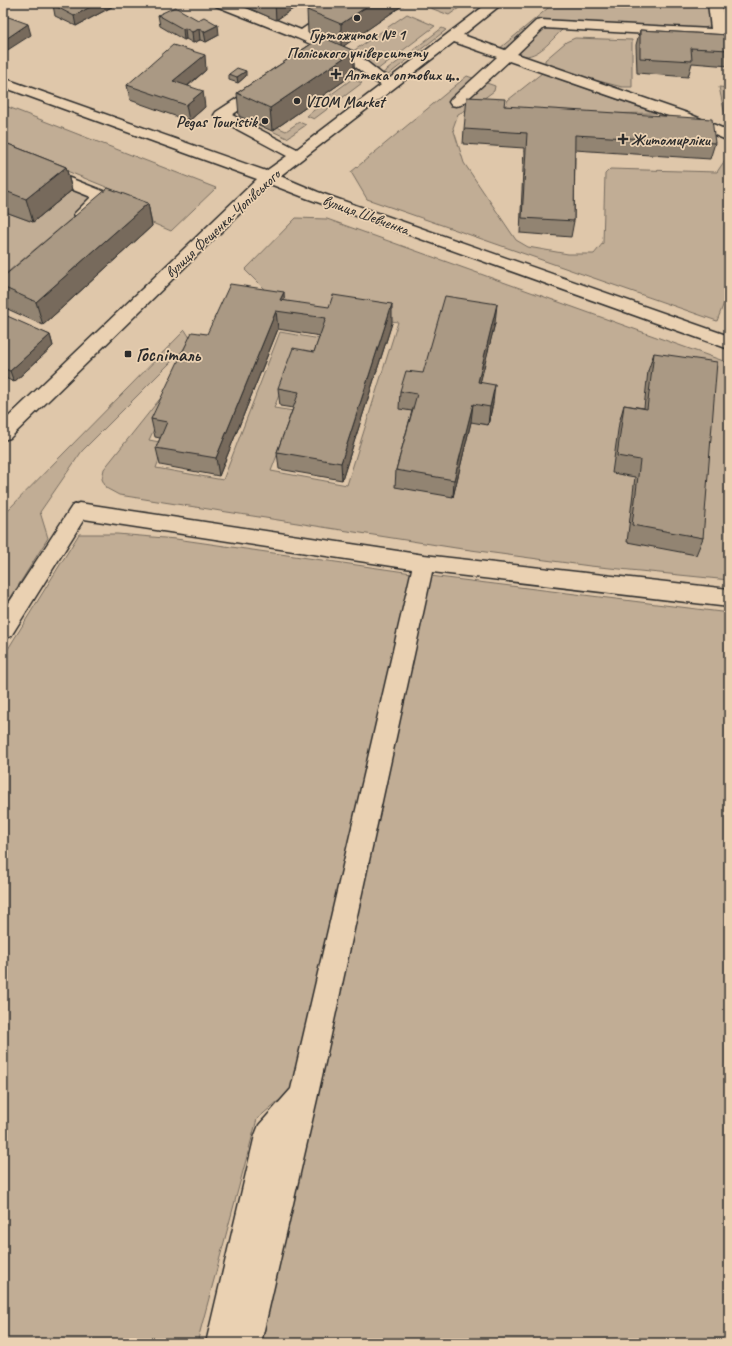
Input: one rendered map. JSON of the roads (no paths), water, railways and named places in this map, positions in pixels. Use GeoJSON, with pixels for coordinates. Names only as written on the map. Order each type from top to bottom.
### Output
{"type":"FeatureCollection","features":[{"type":"Feature","properties":{"kind":"street"},"geometry":{"type":"LineString","coordinates":[[221,3],[302,35],[335,55],[352,57],[377,77],[391,84]]}},
{"type":"Feature","properties":{"kind":"street"},"geometry":{"type":"LineString","coordinates":[[302,35],[349,3]]}},
{"type":"Feature","properties":{"kind":"street","name":"вулиця Фещенка-Чопівського"},"geometry":{"type":"LineString","coordinates":[[3,433],[268,177],[298,156],[454,37],[496,3]]}},
{"type":"Feature","properties":{"kind":"street"},"geometry":{"type":"LineString","coordinates":[[456,102],[540,24],[718,34],[715,3]]}},
{"type":"Feature","properties":{"kind":"street"},"geometry":{"type":"LineString","coordinates":[[454,37],[507,54],[682,116],[729,136]]}},
{"type":"Feature","properties":{"kind":"street","name":"вулиця Шевченка"},"geometry":{"type":"LineString","coordinates":[[3,82],[268,177],[312,195],[729,343]]}},
{"type":"Feature","properties":{"kind":"street"},"geometry":{"type":"LineString","coordinates":[[250,96],[221,115],[298,156]]}},
{"type":"Feature","properties":{"kind":"street"},"geometry":{"type":"LineString","coordinates":[[3,157],[102,196],[73,222]]}},
{"type":"Feature","properties":{"kind":"street"},"geometry":{"type":"LineString","coordinates":[[3,630],[79,511],[424,563],[729,598]]}},
{"type":"Feature","properties":{"kind":"street"},"geometry":{"type":"LineString","coordinates":[[246,1343],[424,563]]}},
{"type":"Feature","properties":{"kind":"street"},"geometry":{"type":"LineString","coordinates":[[221,1343],[270,1135],[303,1096]]}},
{"type":"Feature","properties":{"kind":"place","name":"Гуртожиток № 1 Поліського університету"},"geometry":{"type":"Point","coordinates":[357,18]}},
{"type":"Feature","properties":{"kind":"place","name":"Аптека оптових ц‥"},"geometry":{"type":"Point","coordinates":[336,74]}},
{"type":"Feature","properties":{"kind":"place","name":"VIOM Market"},"geometry":{"type":"Point","coordinates":[297,101]}},
{"type":"Feature","properties":{"kind":"place","name":"Pegas Touristik"},"geometry":{"type":"Point","coordinates":[265,121]}},
{"type":"Feature","properties":{"kind":"place","name":"Житомирліки"},"geometry":{"type":"Point","coordinates":[623,139]}},
{"type":"Feature","properties":{"kind":"place","name":"Госпіталь"},"geometry":{"type":"Point","coordinates":[128,354]}}]}
